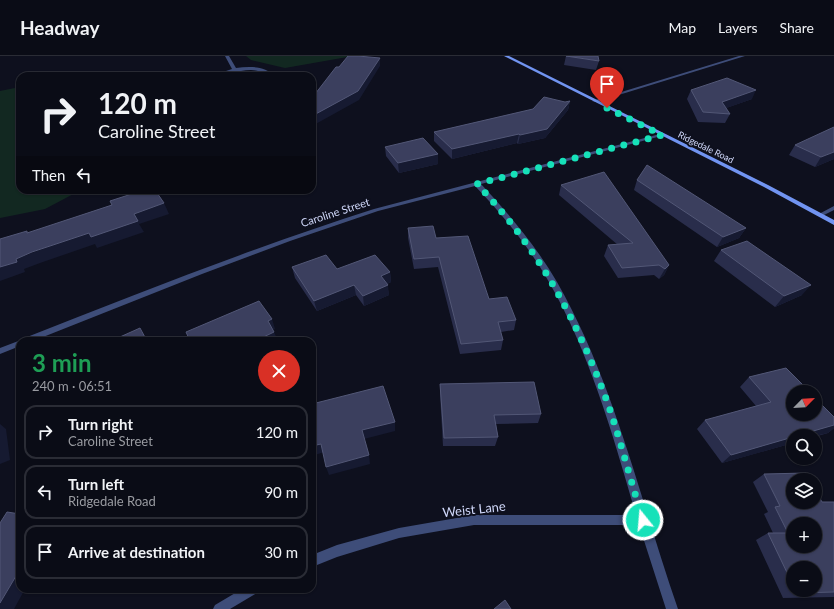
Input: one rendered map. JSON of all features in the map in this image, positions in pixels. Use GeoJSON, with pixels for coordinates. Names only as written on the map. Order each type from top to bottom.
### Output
{"type":"FeatureCollection","features":[{"type":"Feature","properties":{"kind":"street"},"geometry":{"type":"LineString","coordinates":[[227,56],[235,70]]}},
{"type":"Feature","properties":{"kind":"street","name":"Ridgedale Road"},"geometry":{"type":"LineString","coordinates":[[506,56],[594,102],[759,182],[834,223]]}},
{"type":"Feature","properties":{"kind":"street"},"geometry":{"type":"LineString","coordinates":[[594,102],[743,56]]}},
{"type":"Feature","properties":{"kind":"street"},"geometry":{"type":"LineString","coordinates":[[229,72],[235,70],[256,69],[267,72]]}},
{"type":"Feature","properties":{"kind":"street","name":"Caroline Street"},"geometry":{"type":"LineString","coordinates":[[35,337],[214,267],[376,210],[662,135]]}},
{"type":"Feature","properties":{"kind":"street"},"geometry":{"type":"LineString","coordinates":[[477,184],[510,220],[531,248],[553,282],[572,318],[608,405],[672,609]]}},
{"type":"Feature","properties":{"kind":"street"},"geometry":{"type":"LineString","coordinates":[[820,215],[834,208]]}},
{"type":"Feature","properties":{"kind":"street"},"geometry":{"type":"LineString","coordinates":[[0,351],[16,345]]}},
{"type":"Feature","properties":{"kind":"street","name":"Weist Lane"},"geometry":{"type":"LineString","coordinates":[[316,559],[400,533],[474,520],[643,520]]}},
{"type":"Feature","properties":{"kind":"street"},"geometry":{"type":"LineString","coordinates":[[219,609],[246,593]]}},
{"type":"Feature","properties":{"kind":"green space"},"geometry":{"type":"Polygon","coordinates":[[[246,56],[353,56],[285,68],[251,60],[246,56]]]}},
{"type":"Feature","properties":{"kind":"green space"},"geometry":{"type":"Polygon","coordinates":[[[16,88],[16,194],[73,194],[45,209],[0,218],[0,91],[16,88]]]}},
{"type":"Feature","properties":{"kind":"building"},"geometry":{"type":"Polygon","coordinates":[[[348,56],[380,58],[358,91],[316,114],[316,93],[336,67],[339,67],[348,56]]]}},
{"type":"Feature","properties":{"kind":"building"},"geometry":{"type":"Polygon","coordinates":[[[566,56],[598,56],[599,61],[566,56]]]}},
{"type":"Feature","properties":{"kind":"building"},"geometry":{"type":"Polygon","coordinates":[[[727,78],[756,90],[722,102],[730,114],[703,112],[691,90],[727,78]]]}},
{"type":"Feature","properties":{"kind":"building"},"geometry":{"type":"Polygon","coordinates":[[[544,97],[565,102],[570,101],[547,129],[452,149],[434,132],[533,109],[544,97]]]}},
{"type":"Feature","properties":{"kind":"building"},"geometry":{"type":"Polygon","coordinates":[[[834,127],[834,152],[821,157],[795,145],[834,127]]]}},
{"type":"Feature","properties":{"kind":"building"},"geometry":{"type":"Polygon","coordinates":[[[423,138],[438,154],[398,163],[385,147],[423,138]]]}},
{"type":"Feature","properties":{"kind":"building"},"geometry":{"type":"Polygon","coordinates":[[[647,165],[746,228],[723,237],[637,180],[647,165]]]}},
{"type":"Feature","properties":{"kind":"building"},"geometry":{"type":"Polygon","coordinates":[[[604,172],[669,265],[665,269],[659,265],[622,268],[608,245],[633,243],[561,185],[604,172]]]}},
{"type":"Feature","properties":{"kind":"building"},"geometry":{"type":"Polygon","coordinates":[[[132,194],[158,194],[164,203],[134,214],[138,221],[91,237],[89,233],[32,252],[16,259],[17,262],[0,267],[0,239],[27,231],[27,233],[112,205],[110,201],[132,194]]]}},
{"type":"Feature","properties":{"kind":"building"},"geometry":{"type":"Polygon","coordinates":[[[433,226],[436,238],[468,236],[489,299],[507,297],[516,320],[498,322],[503,340],[461,344],[439,257],[414,259],[408,228],[433,226]]]}},
{"type":"Feature","properties":{"kind":"building"},"geometry":{"type":"Polygon","coordinates":[[[747,241],[811,285],[784,296],[721,250],[747,241]]]}},
{"type":"Feature","properties":{"kind":"building"},"geometry":{"type":"Polygon","coordinates":[[[326,255],[337,269],[375,255],[390,272],[381,276],[388,285],[363,296],[354,285],[314,301],[292,267],[326,255]]]}},
{"type":"Feature","properties":{"kind":"building"},"geometry":{"type":"Polygon","coordinates":[[[259,301],[272,319],[268,321],[274,332],[263,337],[188,337],[186,332],[259,301]]]}},
{"type":"Feature","properties":{"kind":"building"},"geometry":{"type":"Polygon","coordinates":[[[140,328],[145,337],[120,337],[140,328]]]}},
{"type":"Feature","properties":{"kind":"building"},"geometry":{"type":"Polygon","coordinates":[[[786,368],[803,385],[786,385],[786,421],[822,421],[822,405],[834,417],[834,425],[820,429],[786,429],[786,439],[731,455],[705,420],[771,402],[749,377],[786,368]]]}},
{"type":"Feature","properties":{"kind":"building"},"geometry":{"type":"Polygon","coordinates":[[[534,382],[541,414],[494,415],[498,437],[444,438],[440,384],[534,382]]]}},
{"type":"Feature","properties":{"kind":"building"},"geometry":{"type":"Polygon","coordinates":[[[383,386],[395,422],[362,430],[369,455],[326,467],[321,444],[316,445],[316,403],[383,386]]]}},
{"type":"Feature","properties":{"kind":"building"},"geometry":{"type":"Polygon","coordinates":[[[786,473],[786,509],[822,509],[822,502],[834,502],[834,592],[822,592],[822,561],[786,561],[786,570],[768,533],[786,533],[786,553],[822,553],[822,517],[786,517],[786,529],[775,507],[780,506],[764,474],[786,473]]]}},
{"type":"Feature","properties":{"kind":"building"},"geometry":{"type":"Polygon","coordinates":[[[7,512],[16,513],[16,576],[0,603],[0,523],[7,512]]]}},
{"type":"Feature","properties":{"kind":"building"},"geometry":{"type":"Polygon","coordinates":[[[505,600],[511,609],[494,609],[505,600]]]}},
{"type":"Feature","properties":{"kind":"route"},"geometry":{"type":"LineString","coordinates":[[607,108],[662,135],[477,184],[510,220],[531,248],[553,282],[572,318],[608,405],[643,520]]}}]}
